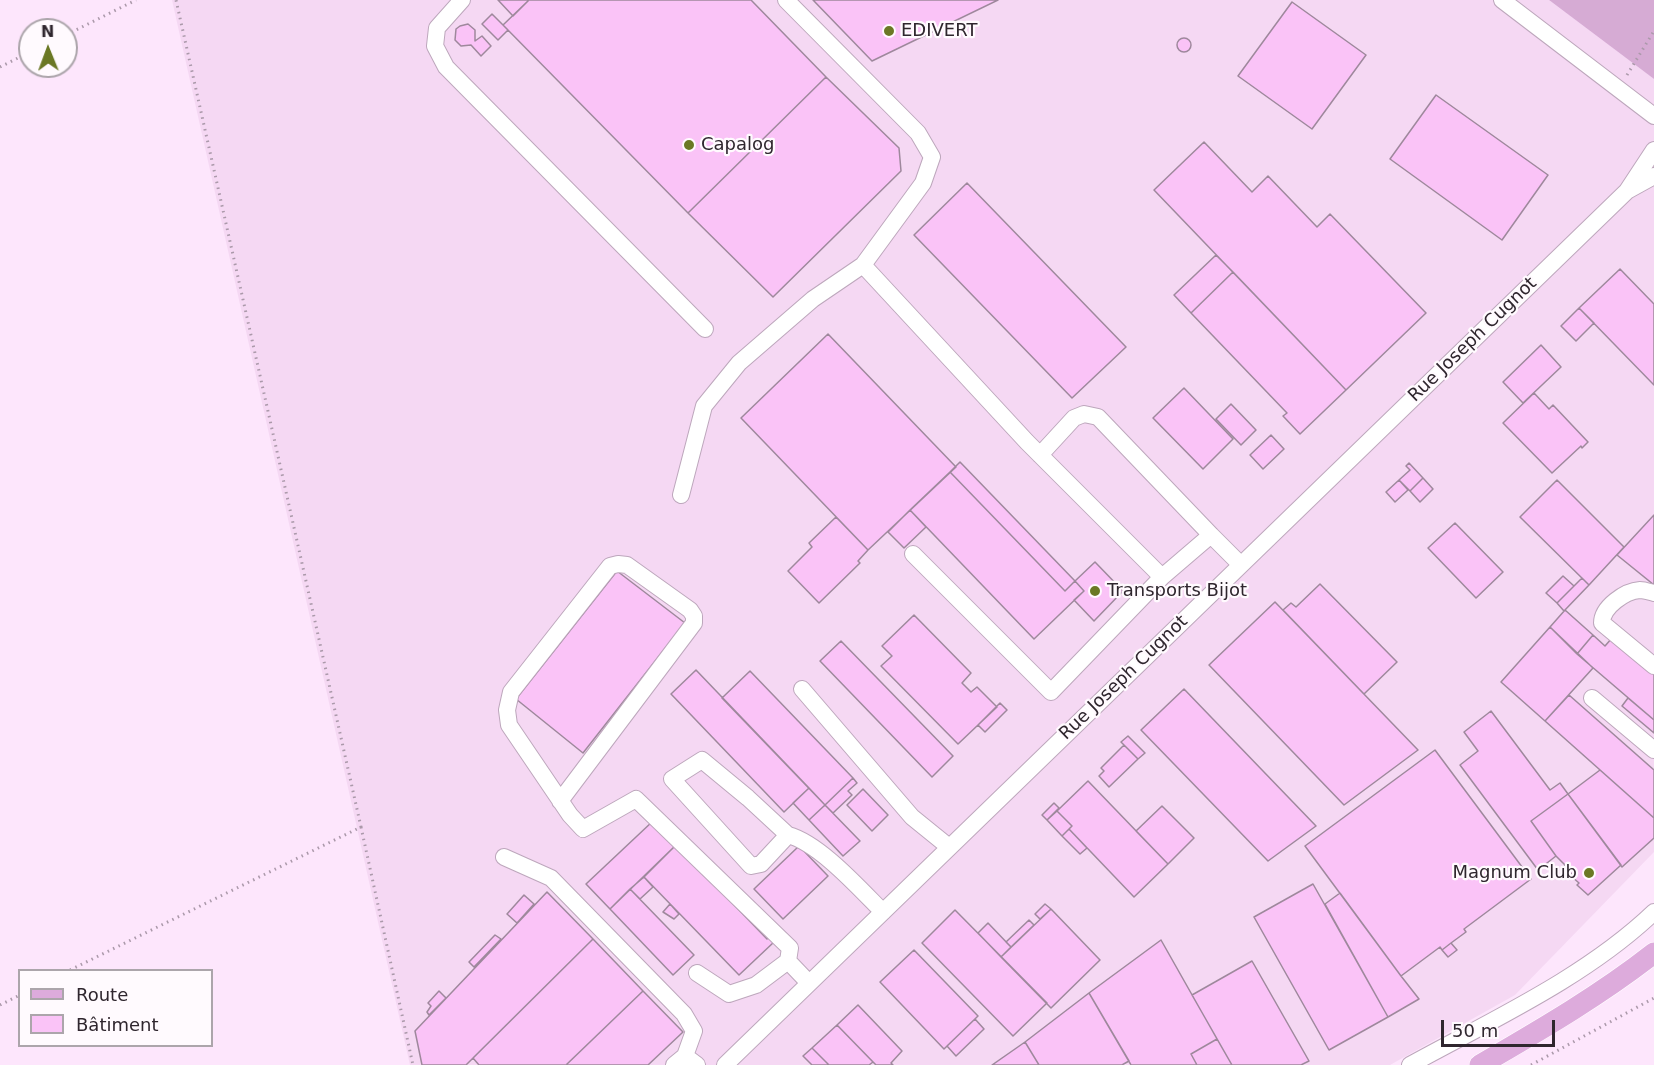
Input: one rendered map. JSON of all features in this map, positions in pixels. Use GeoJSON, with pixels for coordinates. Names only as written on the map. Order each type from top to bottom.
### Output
{"type":"FeatureCollection","features":[{"type":"Feature","properties":{"kind":"main road"},"geometry":{"type":"LineString","coordinates":[[1480,1065],[1622,979],[1654,953]]}},
{"type":"Feature","properties":{"kind":"street"},"geometry":{"type":"LineString","coordinates":[[462,0],[437,28],[435,46],[446,67],[705,329]]}},
{"type":"Feature","properties":{"kind":"street"},"geometry":{"type":"LineString","coordinates":[[681,495],[704,406],[739,363],[813,299],[863,265],[923,183],[932,157],[918,133],[786,0]]}},
{"type":"Feature","properties":{"kind":"street"},"geometry":{"type":"LineString","coordinates":[[1502,0],[1654,116]]}},
{"type":"Feature","properties":{"kind":"street","name":"Rue Joseph Cugnot"},"geometry":{"type":"LineString","coordinates":[[725,1065],[1627,191],[1654,150]]}},
{"type":"Feature","properties":{"kind":"street","name":"Rue Joseph Cugnot"},"geometry":{"type":"LineString","coordinates":[[1627,191],[1654,176]]}},
{"type":"Feature","properties":{"kind":"street"},"geometry":{"type":"LineString","coordinates":[[863,265],[1040,455],[1162,577]]}},
{"type":"Feature","properties":{"kind":"street"},"geometry":{"type":"LineString","coordinates":[[1040,455],[1074,418],[1084,414],[1098,417],[1241,565]]}},
{"type":"Feature","properties":{"kind":"street"},"geometry":{"type":"LineString","coordinates":[[913,554],[1051,692],[1162,577],[1211,535]]}},
{"type":"Feature","properties":{"kind":"street"},"geometry":{"type":"LineString","coordinates":[[560,801],[694,623],[694,616],[690,610],[627,565],[610,566],[508,698],[509,725],[570,816],[583,829],[636,799],[790,948],[788,961],[756,985],[729,994],[697,973]]}},
{"type":"Feature","properties":{"kind":"street"},"geometry":{"type":"LineString","coordinates":[[1654,593],[1638,590],[1619,598],[1601,618],[1602,623],[1654,666]]}},
{"type":"Feature","properties":{"kind":"street"},"geometry":{"type":"LineString","coordinates":[[802,689],[912,817],[949,847]]}},
{"type":"Feature","properties":{"kind":"street"},"geometry":{"type":"LineString","coordinates":[[1592,698],[1654,750]]}},
{"type":"Feature","properties":{"kind":"street"},"geometry":{"type":"LineString","coordinates":[[788,835],[762,864],[751,866],[672,779],[702,760],[788,835],[800,838],[820,853],[883,912]]}},
{"type":"Feature","properties":{"kind":"street"},"geometry":{"type":"LineString","coordinates":[[504,857],[551,879],[684,1014],[694,1031],[685,1062]]}},
{"type":"Feature","properties":{"kind":"street"},"geometry":{"type":"LineString","coordinates":[[1410,1065],[1557,983],[1619,940],[1654,912]]}},
{"type":"Feature","properties":{"kind":"street"},"geometry":{"type":"LineString","coordinates":[[788,961],[809,983]]}},
{"type":"Feature","properties":{"kind":"path"},"geometry":{"type":"LineString","coordinates":[[78,29],[136,0]]}},
{"type":"Feature","properties":{"kind":"path"},"geometry":{"type":"LineString","coordinates":[[176,0],[413,1065]]}},
{"type":"Feature","properties":{"kind":"path"},"geometry":{"type":"LineString","coordinates":[[1623,81],[1654,31]]}},
{"type":"Feature","properties":{"kind":"path"},"geometry":{"type":"LineString","coordinates":[[0,67],[18,58]]}},
{"type":"Feature","properties":{"kind":"path"},"geometry":{"type":"LineString","coordinates":[[72,969],[361,827]]}},
{"type":"Feature","properties":{"kind":"path"},"geometry":{"type":"LineString","coordinates":[[0,1005],[18,996]]}},
{"type":"Feature","properties":{"kind":"path"},"geometry":{"type":"LineString","coordinates":[[1531,1065],[1654,999]]}},
{"type":"Feature","properties":{"kind":"shaded area"},"geometry":{"type":"Polygon","coordinates":[[[172,0],[1549,0],[1654,79],[1654,852],[1515,995],[1390,1065],[410,1065],[172,0]]]}},
{"type":"Feature","properties":{"kind":"shaded area"},"geometry":{"type":"Polygon","coordinates":[[[1549,0],[1654,0],[1654,79],[1549,0]]]}},
{"type":"Feature","properties":{"kind":"building"},"geometry":{"type":"Polygon","coordinates":[[[498,0],[529,0],[513,16],[498,0]]]}},
{"type":"Feature","properties":{"kind":"building","name":"Capalog"},"geometry":{"type":"Polygon","coordinates":[[[529,0],[751,0],[826,77],[688,213],[503,25],[529,0]]]}},
{"type":"Feature","properties":{"kind":"building","name":"EDIVERT"},"geometry":{"type":"Polygon","coordinates":[[[813,0],[998,0],[872,61],[813,0]]]}},
{"type":"Feature","properties":{"kind":"building"},"geometry":{"type":"Polygon","coordinates":[[[1292,2],[1366,55],[1312,129],[1238,76],[1292,2]]]}},
{"type":"Feature","properties":{"kind":"building"},"geometry":{"type":"Polygon","coordinates":[[[492,14],[508,30],[498,40],[482,24],[492,14]]]}},
{"type":"Feature","properties":{"kind":"building"},"geometry":{"type":"Polygon","coordinates":[[[468,24],[475,30],[475,41],[482,36],[491,46],[481,56],[471,45],[461,46],[455,40],[456,29],[468,24]]]}},
{"type":"Feature","properties":{"kind":"building"},"geometry":{"type":"Polygon","coordinates":[[[1184,38],[1189,40],[1191,45],[1189,50],[1184,52],[1179,50],[1177,45],[1179,40],[1184,38]]]}},
{"type":"Feature","properties":{"kind":"building"},"geometry":{"type":"Polygon","coordinates":[[[826,77],[899,148],[901,171],[773,297],[688,213],[826,77]]]}},
{"type":"Feature","properties":{"kind":"building"},"geometry":{"type":"Polygon","coordinates":[[[1436,95],[1548,175],[1502,240],[1390,159],[1436,95]]]}},
{"type":"Feature","properties":{"kind":"building"},"geometry":{"type":"Polygon","coordinates":[[[1204,142],[1252,192],[1268,176],[1317,227],[1330,214],[1426,313],[1346,390],[1154,190],[1204,142]]]}},
{"type":"Feature","properties":{"kind":"building"},"geometry":{"type":"Polygon","coordinates":[[[967,183],[1126,347],[1072,398],[914,235],[967,183]]]}},
{"type":"Feature","properties":{"kind":"building"},"geometry":{"type":"Polygon","coordinates":[[[1216,255],[1233,272],[1191,313],[1174,295],[1216,255]]]}},
{"type":"Feature","properties":{"kind":"building"},"geometry":{"type":"Polygon","coordinates":[[[1620,269],[1654,304],[1654,385],[1579,308],[1620,269]]]}},
{"type":"Feature","properties":{"kind":"building"},"geometry":{"type":"Polygon","coordinates":[[[1233,272],[1346,390],[1300,434],[1283,416],[1287,413],[1191,313],[1233,272]]]}},
{"type":"Feature","properties":{"kind":"building"},"geometry":{"type":"Polygon","coordinates":[[[1579,308],[1594,323],[1576,341],[1561,326],[1579,308]]]}},
{"type":"Feature","properties":{"kind":"building"},"geometry":{"type":"Polygon","coordinates":[[[828,334],[956,467],[868,550],[741,418],[828,334]]]}},
{"type":"Feature","properties":{"kind":"building"},"geometry":{"type":"Polygon","coordinates":[[[1541,345],[1561,367],[1523,403],[1503,382],[1541,345]]]}},
{"type":"Feature","properties":{"kind":"building"},"geometry":{"type":"Polygon","coordinates":[[[1184,388],[1233,439],[1203,469],[1153,418],[1184,388]]]}},
{"type":"Feature","properties":{"kind":"building"},"geometry":{"type":"Polygon","coordinates":[[[1534,393],[1549,409],[1553,405],[1588,442],[1552,473],[1503,423],[1534,393]]]}},
{"type":"Feature","properties":{"kind":"building"},"geometry":{"type":"Polygon","coordinates":[[[1231,404],[1256,430],[1241,445],[1216,419],[1231,404]]]}},
{"type":"Feature","properties":{"kind":"building"},"geometry":{"type":"Polygon","coordinates":[[[1271,435],[1284,449],[1263,469],[1250,455],[1271,435]]]}},
{"type":"Feature","properties":{"kind":"building"},"geometry":{"type":"Polygon","coordinates":[[[960,462],[1075,581],[1065,591],[950,472],[960,462]]]}},
{"type":"Feature","properties":{"kind":"building"},"geometry":{"type":"Polygon","coordinates":[[[1409,463],[1423,478],[1410,491],[1399,480],[1410,470],[1406,466],[1409,463]]]}},
{"type":"Feature","properties":{"kind":"building"},"geometry":{"type":"Polygon","coordinates":[[[950,472],[1065,591],[1075,581],[1084,591],[1034,639],[910,510],[950,472]]]}},
{"type":"Feature","properties":{"kind":"building"},"geometry":{"type":"Polygon","coordinates":[[[1423,478],[1433,489],[1420,502],[1410,491],[1423,478]]]}},
{"type":"Feature","properties":{"kind":"building"},"geometry":{"type":"Polygon","coordinates":[[[1399,480],[1408,490],[1395,502],[1386,492],[1399,480]]]}},
{"type":"Feature","properties":{"kind":"building"},"geometry":{"type":"Polygon","coordinates":[[[1557,480],[1624,547],[1589,585],[1520,517],[1557,480]]]}},
{"type":"Feature","properties":{"kind":"building"},"geometry":{"type":"Polygon","coordinates":[[[910,510],[926,527],[904,548],[888,532],[910,510]]]}},
{"type":"Feature","properties":{"kind":"building"},"geometry":{"type":"Polygon","coordinates":[[[1654,515],[1654,585],[1617,555],[1654,515]]]}},
{"type":"Feature","properties":{"kind":"building"},"geometry":{"type":"Polygon","coordinates":[[[836,517],[868,550],[858,561],[860,563],[819,603],[788,571],[812,547],[809,543],[836,517]]]}},
{"type":"Feature","properties":{"kind":"building"},"geometry":{"type":"Polygon","coordinates":[[[1455,523],[1503,572],[1476,598],[1428,548],[1455,523]]]}},
{"type":"Feature","properties":{"kind":"building"},"geometry":{"type":"Polygon","coordinates":[[[1095,562],[1123,591],[1094,621],[1074,600],[1084,591],[1075,581],[1095,562]]]}},
{"type":"Feature","properties":{"kind":"building"},"geometry":{"type":"Polygon","coordinates":[[[617,571],[685,623],[583,753],[516,699],[617,571]]]}},
{"type":"Feature","properties":{"kind":"building"},"geometry":{"type":"Polygon","coordinates":[[[1563,576],[1574,586],[1557,603],[1546,593],[1563,576]]]}},
{"type":"Feature","properties":{"kind":"building"},"geometry":{"type":"Polygon","coordinates":[[[1582,578],[1589,585],[1564,611],[1557,603],[1582,578]]]}},
{"type":"Feature","properties":{"kind":"building"},"geometry":{"type":"Polygon","coordinates":[[[1320,584],[1397,662],[1364,694],[1283,610],[1291,603],[1296,607],[1320,584]]]}},
{"type":"Feature","properties":{"kind":"building"},"geometry":{"type":"Polygon","coordinates":[[[1275,602],[1418,750],[1344,805],[1209,665],[1275,602]]]}},
{"type":"Feature","properties":{"kind":"building"},"geometry":{"type":"Polygon","coordinates":[[[1565,610],[1593,635],[1577,654],[1550,627],[1565,610]]]}},
{"type":"Feature","properties":{"kind":"building"},"geometry":{"type":"Polygon","coordinates":[[[914,615],[971,673],[962,683],[971,692],[977,687],[997,707],[958,744],[881,666],[892,656],[882,646],[914,615]]]}},
{"type":"Feature","properties":{"kind":"building"},"geometry":{"type":"Polygon","coordinates":[[[1550,627],[1593,668],[1545,721],[1501,682],[1550,627]]]}},
{"type":"Feature","properties":{"kind":"building"},"geometry":{"type":"Polygon","coordinates":[[[1593,635],[1605,646],[1612,638],[1654,674],[1654,720],[1577,654],[1593,635]]]}},
{"type":"Feature","properties":{"kind":"building"},"geometry":{"type":"Polygon","coordinates":[[[841,641],[953,756],[932,777],[820,661],[841,641]]]}},
{"type":"Feature","properties":{"kind":"building"},"geometry":{"type":"Polygon","coordinates":[[[696,670],[809,788],[784,812],[671,694],[696,670]]]}},
{"type":"Feature","properties":{"kind":"building"},"geometry":{"type":"Polygon","coordinates":[[[750,671],[853,778],[825,805],[722,698],[750,671]]]}},
{"type":"Feature","properties":{"kind":"building"},"geometry":{"type":"Polygon","coordinates":[[[1184,689],[1316,826],[1268,861],[1141,730],[1184,689]]]}},
{"type":"Feature","properties":{"kind":"building"},"geometry":{"type":"Polygon","coordinates":[[[1569,695],[1654,770],[1654,818],[1545,721],[1569,695]]]}},
{"type":"Feature","properties":{"kind":"building"},"geometry":{"type":"Polygon","coordinates":[[[1628,698],[1654,720],[1654,733],[1622,706],[1628,698]]]}},
{"type":"Feature","properties":{"kind":"building"},"geometry":{"type":"Polygon","coordinates":[[[1000,703],[1007,710],[985,732],[978,725],[1000,703]]]}},
{"type":"Feature","properties":{"kind":"building"},"geometry":{"type":"Polygon","coordinates":[[[1491,711],[1550,790],[1560,783],[1568,794],[1531,821],[1556,856],[1538,870],[1460,765],[1478,751],[1464,732],[1491,711]]]}},
{"type":"Feature","properties":{"kind":"building"},"geometry":{"type":"Polygon","coordinates":[[[1128,736],[1145,753],[1138,759],[1121,742],[1128,736]]]}},
{"type":"Feature","properties":{"kind":"building"},"geometry":{"type":"Polygon","coordinates":[[[1124,745],[1138,759],[1109,787],[1099,776],[1104,771],[1101,768],[1124,745]]]}},
{"type":"Feature","properties":{"kind":"building"},"geometry":{"type":"Polygon","coordinates":[[[1435,750],[1531,879],[1464,929],[1466,932],[1442,950],[1440,947],[1401,976],[1305,846],[1435,750]]]}},
{"type":"Feature","properties":{"kind":"building"},"geometry":{"type":"Polygon","coordinates":[[[1600,770],[1654,818],[1654,838],[1622,867],[1568,794],[1600,770]]]}},
{"type":"Feature","properties":{"kind":"building"},"geometry":{"type":"Polygon","coordinates":[[[853,778],[857,783],[848,791],[852,795],[833,813],[825,805],[853,778]]]}},
{"type":"Feature","properties":{"kind":"building"},"geometry":{"type":"Polygon","coordinates":[[[1088,781],[1168,864],[1134,897],[1069,829],[1072,826],[1057,811],[1088,781]]]}},
{"type":"Feature","properties":{"kind":"building"},"geometry":{"type":"Polygon","coordinates":[[[809,788],[825,805],[809,820],[793,803],[809,788]]]}},
{"type":"Feature","properties":{"kind":"building"},"geometry":{"type":"Polygon","coordinates":[[[863,789],[888,815],[872,831],[847,805],[863,789]]]}},
{"type":"Feature","properties":{"kind":"building"},"geometry":{"type":"Polygon","coordinates":[[[1568,794],[1621,865],[1588,895],[1577,885],[1579,883],[1564,867],[1565,865],[1531,821],[1568,794]]]}},
{"type":"Feature","properties":{"kind":"building"},"geometry":{"type":"Polygon","coordinates":[[[1054,803],[1059,808],[1047,820],[1042,815],[1054,803]]]}},
{"type":"Feature","properties":{"kind":"building"},"geometry":{"type":"Polygon","coordinates":[[[825,805],[860,841],[843,856],[809,820],[825,805]]]}},
{"type":"Feature","properties":{"kind":"building"},"geometry":{"type":"Polygon","coordinates":[[[1162,806],[1194,838],[1168,864],[1136,831],[1162,806]]]}},
{"type":"Feature","properties":{"kind":"building"},"geometry":{"type":"Polygon","coordinates":[[[1057,811],[1072,826],[1062,836],[1047,820],[1057,811]]]}},
{"type":"Feature","properties":{"kind":"building"},"geometry":{"type":"Polygon","coordinates":[[[653,821],[676,845],[610,909],[586,884],[653,821]]]}},
{"type":"Feature","properties":{"kind":"building"},"geometry":{"type":"Polygon","coordinates":[[[1069,829],[1087,848],[1080,854],[1062,836],[1069,829]]]}},
{"type":"Feature","properties":{"kind":"building"},"geometry":{"type":"Polygon","coordinates":[[[676,845],[767,939],[769,937],[774,942],[739,975],[644,877],[676,845]]]}},
{"type":"Feature","properties":{"kind":"building"},"geometry":{"type":"Polygon","coordinates":[[[799,846],[828,876],[783,919],[754,889],[799,846]]]}},
{"type":"Feature","properties":{"kind":"building"},"geometry":{"type":"Polygon","coordinates":[[[644,877],[653,887],[640,899],[630,889],[644,877]]]}},
{"type":"Feature","properties":{"kind":"building"},"geometry":{"type":"Polygon","coordinates":[[[1313,884],[1388,1017],[1329,1050],[1254,917],[1313,884]]]}},
{"type":"Feature","properties":{"kind":"building"},"geometry":{"type":"Polygon","coordinates":[[[630,889],[694,955],[673,975],[610,909],[630,889]]]}},
{"type":"Feature","properties":{"kind":"building"},"geometry":{"type":"Polygon","coordinates":[[[547,892],[593,939],[466,1065],[422,1065],[415,1031],[547,892]]]}},
{"type":"Feature","properties":{"kind":"building"},"geometry":{"type":"Polygon","coordinates":[[[1340,893],[1419,999],[1388,1017],[1325,904],[1340,893]]]}},
{"type":"Feature","properties":{"kind":"building"},"geometry":{"type":"Polygon","coordinates":[[[524,895],[534,904],[517,923],[507,914],[524,895]]]}},
{"type":"Feature","properties":{"kind":"building"},"geometry":{"type":"Polygon","coordinates":[[[670,904],[679,914],[674,919],[663,912],[670,904]]]}},
{"type":"Feature","properties":{"kind":"building"},"geometry":{"type":"Polygon","coordinates":[[[1045,904],[1051,909],[1040,919],[1035,914],[1045,904]]]}},
{"type":"Feature","properties":{"kind":"building"},"geometry":{"type":"Polygon","coordinates":[[[1051,909],[1100,960],[1051,1008],[1001,957],[1051,909]]]}},
{"type":"Feature","properties":{"kind":"building"},"geometry":{"type":"Polygon","coordinates":[[[955,910],[1047,1003],[1013,1036],[922,943],[955,910]]]}},
{"type":"Feature","properties":{"kind":"building"},"geometry":{"type":"Polygon","coordinates":[[[1029,920],[1034,925],[1011,947],[1006,942],[1029,920]]]}},
{"type":"Feature","properties":{"kind":"building"},"geometry":{"type":"Polygon","coordinates":[[[988,923],[1011,947],[1001,957],[978,933],[988,923]]]}},
{"type":"Feature","properties":{"kind":"building"},"geometry":{"type":"Polygon","coordinates":[[[495,935],[501,939],[474,967],[469,962],[495,935]]]}},
{"type":"Feature","properties":{"kind":"building"},"geometry":{"type":"Polygon","coordinates":[[[593,939],[643,991],[566,1065],[479,1065],[473,1058],[593,939]]]}},
{"type":"Feature","properties":{"kind":"building"},"geometry":{"type":"Polygon","coordinates":[[[1161,940],[1217,1039],[1191,1054],[1197,1065],[1131,1065],[1089,993],[1161,940]]]}},
{"type":"Feature","properties":{"kind":"building"},"geometry":{"type":"Polygon","coordinates":[[[1451,943],[1457,950],[1448,957],[1442,950],[1451,943]]]}},
{"type":"Feature","properties":{"kind":"building"},"geometry":{"type":"Polygon","coordinates":[[[914,950],[978,1016],[944,1049],[880,982],[914,950]]]}},
{"type":"Feature","properties":{"kind":"building"},"geometry":{"type":"Polygon","coordinates":[[[1252,961],[1309,1061],[1301,1065],[1232,1065],[1192,995],[1252,961]]]}},
{"type":"Feature","properties":{"kind":"building"},"geometry":{"type":"Polygon","coordinates":[[[439,991],[446,998],[429,1015],[427,1012],[431,1006],[428,1003],[439,991]]]}},
{"type":"Feature","properties":{"kind":"building"},"geometry":{"type":"Polygon","coordinates":[[[643,991],[683,1032],[648,1065],[566,1065],[643,991]]]}},
{"type":"Feature","properties":{"kind":"building"},"geometry":{"type":"Polygon","coordinates":[[[1089,993],[1129,1061],[1122,1065],[1039,1065],[1025,1042],[1089,993]]]}},
{"type":"Feature","properties":{"kind":"building"},"geometry":{"type":"Polygon","coordinates":[[[858,1005],[902,1051],[891,1063],[893,1065],[876,1065],[837,1025],[858,1005]]]}},
{"type":"Feature","properties":{"kind":"building"},"geometry":{"type":"Polygon","coordinates":[[[975,1019],[984,1029],[956,1056],[947,1046],[975,1019]]]}},
{"type":"Feature","properties":{"kind":"building"},"geometry":{"type":"Polygon","coordinates":[[[837,1025],[873,1062],[869,1065],[829,1065],[812,1048],[837,1025]]]}},
{"type":"Feature","properties":{"kind":"building"},"geometry":{"type":"Polygon","coordinates":[[[1217,1039],[1232,1065],[1197,1065],[1191,1054],[1217,1039]]]}},
{"type":"Feature","properties":{"kind":"building"},"geometry":{"type":"Polygon","coordinates":[[[1025,1042],[1039,1065],[992,1065],[1025,1042]]]}},
{"type":"Feature","properties":{"kind":"building"},"geometry":{"type":"Polygon","coordinates":[[[812,1048],[829,1065],[812,1065],[803,1056],[812,1048]]]}},
{"type":"Feature","properties":{"kind":"place","name":"EDIVERT"},"geometry":{"type":"Point","coordinates":[889,31]}},
{"type":"Feature","properties":{"kind":"place","name":"Capalog"},"geometry":{"type":"Point","coordinates":[689,145]}},
{"type":"Feature","properties":{"kind":"place","name":"Transports Bijot"},"geometry":{"type":"Point","coordinates":[1095,591]}},
{"type":"Feature","properties":{"kind":"place","name":"Magnum Club"},"geometry":{"type":"Point","coordinates":[1589,873]}}]}
